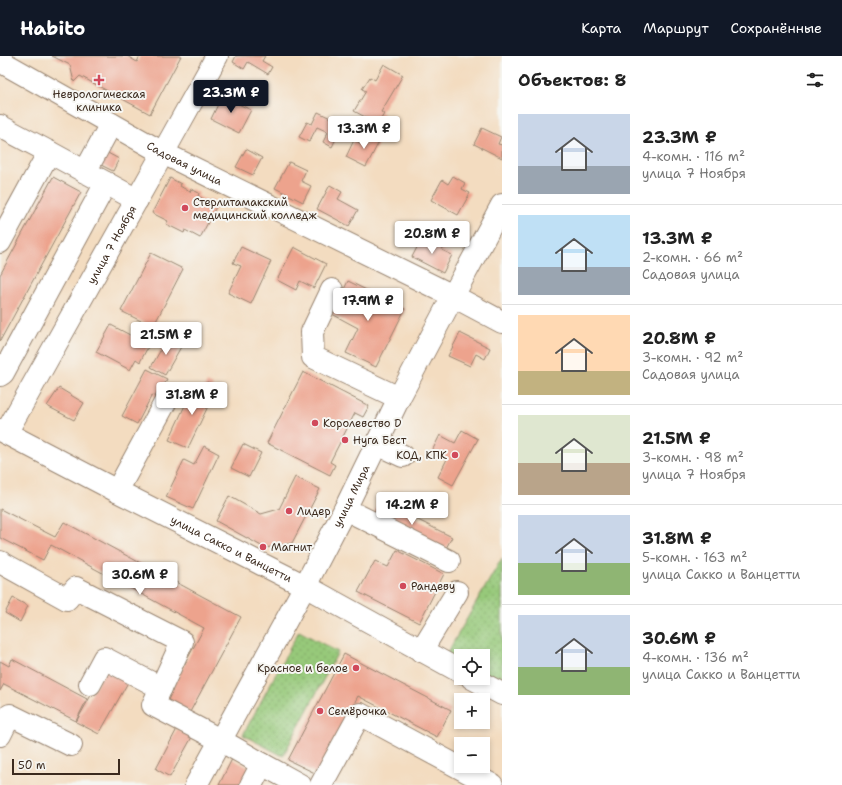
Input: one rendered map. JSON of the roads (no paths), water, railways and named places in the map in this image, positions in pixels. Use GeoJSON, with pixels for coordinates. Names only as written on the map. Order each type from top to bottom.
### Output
{"type":"FeatureCollection","features":[{"type":"Feature","properties":{"kind":"street","name":"улица 7 Ноября"},"geometry":{"type":"LineString","coordinates":[[3,431],[80,303],[217,56]]}},
{"type":"Feature","properties":{"kind":"street","name":"Садовая улица"},"geometry":{"type":"LineString","coordinates":[[0,61],[163,153],[453,296],[502,322]]}},
{"type":"Feature","properties":{"kind":"street"},"geometry":{"type":"LineString","coordinates":[[85,172],[111,124]]}},
{"type":"Feature","properties":{"kind":"street"},"geometry":{"type":"LineString","coordinates":[[0,126],[137,200]]}},
{"type":"Feature","properties":{"kind":"street"},"geometry":{"type":"LineString","coordinates":[[0,242],[49,152]]}},
{"type":"Feature","properties":{"kind":"street"},"geometry":{"type":"LineString","coordinates":[[0,375],[3,373],[106,183]]}},
{"type":"Feature","properties":{"kind":"street","name":"улица Мира"},"geometry":{"type":"LineString","coordinates":[[196,785],[345,509],[399,398],[502,205]]}},
{"type":"Feature","properties":{"kind":"street"},"geometry":{"type":"LineString","coordinates":[[50,287],[80,303]]}},
{"type":"Feature","properties":{"kind":"street"},"geometry":{"type":"LineString","coordinates":[[332,290],[312,332],[313,357],[399,398]]}},
{"type":"Feature","properties":{"kind":"street"},"geometry":{"type":"LineString","coordinates":[[116,492],[167,399]]}},
{"type":"Feature","properties":{"kind":"street","name":"улица Сакко и Ванцетти"},"geometry":{"type":"LineString","coordinates":[[3,431],[116,492],[304,586],[454,668]]}},
{"type":"Feature","properties":{"kind":"street"},"geometry":{"type":"LineString","coordinates":[[377,444],[403,456]]}},
{"type":"Feature","properties":{"kind":"street"},"geometry":{"type":"LineString","coordinates":[[345,509],[449,561]]}},
{"type":"Feature","properties":{"kind":"street"},"geometry":{"type":"LineString","coordinates":[[0,562],[67,599],[76,588],[182,642],[153,704],[300,785]]}},
{"type":"Feature","properties":{"kind":"street"},"geometry":{"type":"LineString","coordinates":[[421,651],[457,592]]}},
{"type":"Feature","properties":{"kind":"street"},"geometry":{"type":"LineString","coordinates":[[90,684],[104,658],[161,688]]}},
{"type":"Feature","properties":{"kind":"street"},"geometry":{"type":"LineString","coordinates":[[485,685],[502,694]]}},
{"type":"Feature","properties":{"kind":"street"},"geometry":{"type":"LineString","coordinates":[[321,785],[360,714],[478,782]]}},
{"type":"Feature","properties":{"kind":"street"},"geometry":{"type":"LineString","coordinates":[[0,735],[10,715],[71,745]]}},
{"type":"Feature","properties":{"kind":"street"},"geometry":{"type":"LineString","coordinates":[[251,785],[262,764]]}},
{"type":"Feature","properties":{"kind":"place","name":"Неврологическая клиника"},"geometry":{"type":"Point","coordinates":[99,80]}},
{"type":"Feature","properties":{"kind":"place","name":"Стерлитамакский медицинский колледж"},"geometry":{"type":"Point","coordinates":[185,208]}},
{"type":"Feature","properties":{"kind":"place","name":"Королевство D"},"geometry":{"type":"Point","coordinates":[315,423]}},
{"type":"Feature","properties":{"kind":"place","name":"Нуга Бест"},"geometry":{"type":"Point","coordinates":[345,440]}},
{"type":"Feature","properties":{"kind":"place","name":"КОД, КПК"},"geometry":{"type":"Point","coordinates":[455,455]}},
{"type":"Feature","properties":{"kind":"place","name":"Лидер"},"geometry":{"type":"Point","coordinates":[289,511]}},
{"type":"Feature","properties":{"kind":"place","name":"Магнит"},"geometry":{"type":"Point","coordinates":[263,547]}},
{"type":"Feature","properties":{"kind":"place","name":"Рандеву"},"geometry":{"type":"Point","coordinates":[403,586]}},
{"type":"Feature","properties":{"kind":"place","name":"Красное и белое"},"geometry":{"type":"Point","coordinates":[356,668]}},
{"type":"Feature","properties":{"kind":"place","name":"Семёрочка"},"geometry":{"type":"Point","coordinates":[320,711]}}]}
